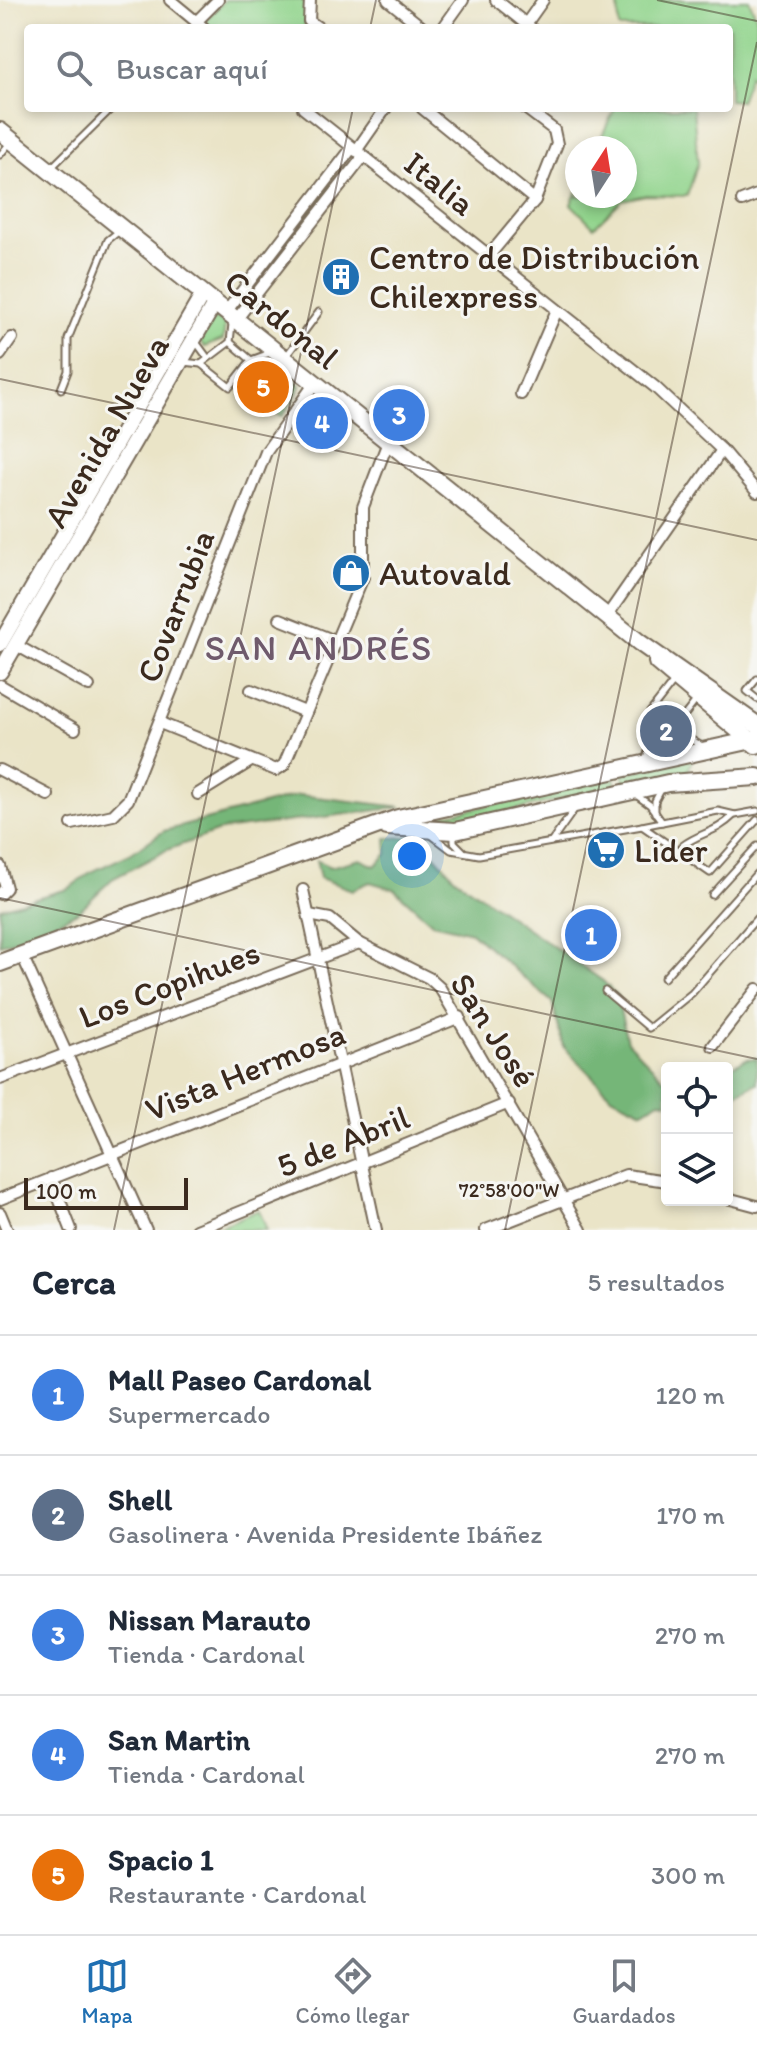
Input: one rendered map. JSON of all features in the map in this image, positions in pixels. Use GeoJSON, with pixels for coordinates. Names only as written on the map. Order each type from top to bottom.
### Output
{"type":"FeatureCollection","features":[{"type":"Feature","properties":{"kind":"main road","name":"Cardonal"},"geometry":{"type":"LineString","coordinates":[[6,136],[753,731]]}},
{"type":"Feature","properties":{"kind":"main road","name":"Cardonal"},"geometry":{"type":"LineString","coordinates":[[640,643],[699,697],[753,731]]}},
{"type":"Feature","properties":{"kind":"main road"},"geometry":{"type":"LineString","coordinates":[[0,963],[369,827],[432,809],[706,749],[753,731]]}},
{"type":"Feature","properties":{"kind":"main road"},"geometry":{"type":"LineString","coordinates":[[706,749],[696,759],[696,771],[700,777],[714,782]]}},
{"type":"Feature","properties":{"kind":"main road"},"geometry":{"type":"LineString","coordinates":[[607,770],[615,772],[621,780],[617,791],[609,795]]}},
{"type":"Feature","properties":{"kind":"main road"},"geometry":{"type":"LineString","coordinates":[[369,827],[455,831],[668,783],[757,777]]}},
{"type":"Feature","properties":{"kind":"main road"},"geometry":{"type":"LineString","coordinates":[[427,830],[423,818],[432,809]]}},
{"type":"Feature","properties":{"kind":"street"},"geometry":{"type":"LineString","coordinates":[[170,0],[195,24]]}},
{"type":"Feature","properties":{"kind":"street"},"geometry":{"type":"LineString","coordinates":[[199,24],[218,0]]}},
{"type":"Feature","properties":{"kind":"street"},"geometry":{"type":"LineString","coordinates":[[310,0],[309,21],[313,24]]}},
{"type":"Feature","properties":{"kind":"street"},"geometry":{"type":"LineString","coordinates":[[388,0],[418,24]]}},
{"type":"Feature","properties":{"kind":"street"},"geometry":{"type":"LineString","coordinates":[[446,24],[463,0]]}},
{"type":"Feature","properties":{"kind":"street"},"geometry":{"type":"LineString","coordinates":[[496,0],[526,24]]}},
{"type":"Feature","properties":{"kind":"street"},"geometry":{"type":"LineString","coordinates":[[529,24],[543,0]]}},
{"type":"Feature","properties":{"kind":"street","name":"Italia"},"geometry":{"type":"LineString","coordinates":[[308,112],[487,258],[655,387],[722,450],[757,492]]}},
{"type":"Feature","properties":{"kind":"street"},"geometry":{"type":"LineString","coordinates":[[222,309],[357,152],[383,112]]}},
{"type":"Feature","properties":{"kind":"street"},"geometry":{"type":"LineString","coordinates":[[427,112],[535,200]]}},
{"type":"Feature","properties":{"kind":"street"},"geometry":{"type":"LineString","coordinates":[[487,258],[535,200],[558,136],[530,112]]}},
{"type":"Feature","properties":{"kind":"street"},"geometry":{"type":"LineString","coordinates":[[742,201],[757,195]]}},
{"type":"Feature","properties":{"kind":"street","name":"Avenida Nueva"},"geometry":{"type":"LineString","coordinates":[[0,644],[73,532],[142,414],[194,339],[222,309]]}},
{"type":"Feature","properties":{"kind":"street","name":"Avenida Nueva"},"geometry":{"type":"LineString","coordinates":[[142,414],[222,309]]}},
{"type":"Feature","properties":{"kind":"street"},"geometry":{"type":"LineString","coordinates":[[521,394],[556,312]]}},
{"type":"Feature","properties":{"kind":"street"},"geometry":{"type":"LineString","coordinates":[[0,355],[12,338]]}},
{"type":"Feature","properties":{"kind":"street","name":"Covarrubia"},"geometry":{"type":"LineString","coordinates":[[72,824],[122,809],[160,723],[266,452],[315,383]]}},
{"type":"Feature","properties":{"kind":"street"},"geometry":{"type":"LineString","coordinates":[[160,723],[276,770],[284,765],[363,577],[363,507],[388,442]]}},
{"type":"Feature","properties":{"kind":"street"},"geometry":{"type":"LineString","coordinates":[[607,616],[722,450]]}},
{"type":"Feature","properties":{"kind":"street","name":"Avenida Nueva"},"geometry":{"type":"LineString","coordinates":[[2,666],[16,645],[73,532]]}},
{"type":"Feature","properties":{"kind":"street"},"geometry":{"type":"LineString","coordinates":[[280,619],[335,641]]}},
{"type":"Feature","properties":{"kind":"street"},"geometry":{"type":"LineString","coordinates":[[16,645],[89,686]]}},
{"type":"Feature","properties":{"kind":"street"},"geometry":{"type":"LineString","coordinates":[[0,685],[75,729]]}},
{"type":"Feature","properties":{"kind":"street"},"geometry":{"type":"LineString","coordinates":[[251,690],[305,712]]}},
{"type":"Feature","properties":{"kind":"street"},"geometry":{"type":"LineString","coordinates":[[198,794],[251,761]]}},
{"type":"Feature","properties":{"kind":"street"},"geometry":{"type":"LineString","coordinates":[[0,770],[48,795]]}},
{"type":"Feature","properties":{"kind":"street"},"geometry":{"type":"LineString","coordinates":[[0,866],[3,891]]}},
{"type":"Feature","properties":{"kind":"street"},"geometry":{"type":"LineString","coordinates":[[303,890],[365,1164],[376,1230]]}},
{"type":"Feature","properties":{"kind":"street","name":"San José"},"geometry":{"type":"LineString","coordinates":[[309,915],[330,919],[359,943],[429,978],[460,1017],[581,1230]]}},
{"type":"Feature","properties":{"kind":"street","name":"Los Copihues"},"geometry":{"type":"LineString","coordinates":[[0,1079],[319,955],[359,943]]}},
{"type":"Feature","properties":{"kind":"street"},"geometry":{"type":"LineString","coordinates":[[22,955],[146,1230]]}},
{"type":"Feature","properties":{"kind":"street"},"geometry":{"type":"LineString","coordinates":[[713,1046],[757,989]]}},
{"type":"Feature","properties":{"kind":"street","name":"Vista Hermosa"},"geometry":{"type":"LineString","coordinates":[[0,1199],[460,1017]]}},
{"type":"Feature","properties":{"kind":"street","name":"5 de Abril"},"geometry":{"type":"LineString","coordinates":[[196,1230],[509,1103]]}},
{"type":"Feature","properties":{"kind":"street"},"geometry":{"type":"LineString","coordinates":[[486,1230],[626,1175],[661,1180]]}},
{"type":"Feature","properties":{"kind":"street"},"geometry":{"type":"LineString","coordinates":[[51,1178],[71,1229]]}},
{"type":"Feature","properties":{"kind":"street"},"geometry":{"type":"LineString","coordinates":[[733,1200],[757,1206]]}},
{"type":"Feature","properties":{"kind":"street"},"geometry":{"type":"LineString","coordinates":[[0,1213],[7,1230]]}},
{"type":"Feature","properties":{"kind":"lane"},"geometry":{"type":"LineString","coordinates":[[49,170],[108,112]]}},
{"type":"Feature","properties":{"kind":"lane"},"geometry":{"type":"LineString","coordinates":[[0,155],[6,136]]}},
{"type":"Feature","properties":{"kind":"lane"},"geometry":{"type":"LineString","coordinates":[[61,389],[68,371],[68,339],[108,240],[121,229]]}},
{"type":"Feature","properties":{"kind":"lane"},"geometry":{"type":"LineString","coordinates":[[222,309],[230,342],[251,360]]}},
{"type":"Feature","properties":{"kind":"lane"},"geometry":{"type":"LineString","coordinates":[[180,362],[201,364],[230,387],[251,360],[280,355],[319,312]]}},
{"type":"Feature","properties":{"kind":"lane"},"geometry":{"type":"LineString","coordinates":[[194,339],[207,357]]}},
{"type":"Feature","properties":{"kind":"lane"},"geometry":{"type":"LineString","coordinates":[[201,364],[230,342]]}},
{"type":"Feature","properties":{"kind":"lane"},"geometry":{"type":"LineString","coordinates":[[654,716],[650,712],[676,679]]}},
{"type":"Feature","properties":{"kind":"lane"},"geometry":{"type":"LineString","coordinates":[[757,679],[747,691],[757,699]]}},
{"type":"Feature","properties":{"kind":"lane"},"geometry":{"type":"LineString","coordinates":[[645,762],[651,742],[673,730],[699,697]]}},
{"type":"Feature","properties":{"kind":"lane"},"geometry":{"type":"LineString","coordinates":[[665,724],[706,749]]}},
{"type":"Feature","properties":{"kind":"lane"},"geometry":{"type":"LineString","coordinates":[[659,820],[657,796],[668,783]]}},
{"type":"Feature","properties":{"kind":"lane"},"geometry":{"type":"LineString","coordinates":[[627,791],[645,800],[659,820]]}},
{"type":"Feature","properties":{"kind":"lane"},"geometry":{"type":"LineString","coordinates":[[551,842],[572,812],[589,799]]}},
{"type":"Feature","properties":{"kind":"lane"},"geometry":{"type":"LineString","coordinates":[[427,830],[443,846],[467,854],[488,855],[642,826],[659,820],[718,811],[735,815],[757,811]]}},
{"type":"Feature","properties":{"kind":"lane"},"geometry":{"type":"LineString","coordinates":[[682,846],[693,838],[719,831],[735,815]]}},
{"type":"Feature","properties":{"kind":"lane"},"geometry":{"type":"LineString","coordinates":[[642,826],[710,873],[757,820]]}},
{"type":"Feature","properties":{"kind":"lane"},"geometry":{"type":"LineString","coordinates":[[455,831],[454,842],[467,854]]}},
{"type":"Feature","properties":{"kind":"lane"},"geometry":{"type":"LineString","coordinates":[[712,895],[757,846]]}},
{"type":"Feature","properties":{"kind":"lane"},"geometry":{"type":"LineString","coordinates":[[664,978],[757,873]]}},
{"type":"Feature","properties":{"kind":"lane"},"geometry":{"type":"LineString","coordinates":[[605,991],[649,1028],[692,993],[757,918]]}},
{"type":"Feature","properties":{"kind":"green space"},"geometry":{"type":"Polygon","coordinates":[[[225,0],[307,0],[305,24],[204,22],[225,0]]]}},
{"type":"Feature","properties":{"kind":"green space"},"geometry":{"type":"Polygon","coordinates":[[[618,0],[749,0],[757,18],[757,83],[750,74],[740,101],[733,100],[733,24],[619,24],[618,0]]]}},
{"type":"Feature","properties":{"kind":"green space"},"geometry":{"type":"Polygon","coordinates":[[[613,112],[693,112],[698,163],[687,196],[637,197],[637,136],[602,136],[613,112]]]}},
{"type":"Feature","properties":{"kind":"green space"},"geometry":{"type":"Polygon","coordinates":[[[346,165],[349,167],[244,301],[241,300],[346,165]]]}},
{"type":"Feature","properties":{"kind":"green space"},"geometry":{"type":"Polygon","coordinates":[[[575,208],[614,208],[594,227],[575,208]]]}},
{"type":"Feature","properties":{"kind":"green space"},"geometry":{"type":"Polygon","coordinates":[[[218,319],[225,325],[223,340],[204,347],[200,341],[212,320],[218,319]]]}},
{"type":"Feature","properties":{"kind":"green space"},"geometry":{"type":"Polygon","coordinates":[[[271,361],[301,386],[283,416],[272,412],[287,392],[258,365],[271,361]]]}},
{"type":"Feature","properties":{"kind":"green space"},"geometry":{"type":"Polygon","coordinates":[[[693,757],[689,769],[693,777],[626,786],[622,774],[693,757]]]}},
{"type":"Feature","properties":{"kind":"green space"},"geometry":{"type":"Polygon","coordinates":[[[615,778],[615,787],[459,823],[426,822],[430,818],[615,778]]]}},
{"type":"Feature","properties":{"kind":"green space"},"geometry":{"type":"Polygon","coordinates":[[[299,795],[402,807],[222,830],[167,850],[112,879],[79,911],[28,937],[0,944],[0,908],[68,889],[89,873],[130,854],[164,831],[299,795]]]}},
{"type":"Feature","properties":{"kind":"green space"},"geometry":{"type":"Polygon","coordinates":[[[412,837],[422,841],[455,878],[603,981],[617,996],[627,1041],[661,1076],[661,1101],[643,1111],[611,1096],[564,1047],[552,1002],[471,932],[432,923],[394,889],[370,882],[352,890],[320,878],[316,860],[330,867],[360,859],[375,866],[387,854],[386,838],[412,837]]]}},
{"type":"Feature","properties":{"kind":"green space"},"geometry":{"type":"Polygon","coordinates":[[[757,1058],[757,1083],[733,1095],[733,1066],[746,1059],[757,1058]]]}},
{"type":"Feature","properties":{"kind":"green space"},"geometry":{"type":"Polygon","coordinates":[[[259,1210],[267,1230],[211,1230],[259,1210]]]}},
{"type":"Feature","properties":{"kind":"place","name":"Centro de Distribución Chilexpress"},"geometry":{"type":"Point","coordinates":[341,277]}},
{"type":"Feature","properties":{"kind":"place","name":"Spacio 1"},"geometry":{"type":"Point","coordinates":[263,387]}},
{"type":"Feature","properties":{"kind":"place","name":"Nissan Marauto"},"geometry":{"type":"Point","coordinates":[399,415]}},
{"type":"Feature","properties":{"kind":"place","name":"San Martin"},"geometry":{"type":"Point","coordinates":[322,423]}},
{"type":"Feature","properties":{"kind":"place","name":"Autovald"},"geometry":{"type":"Point","coordinates":[351,573]}},
{"type":"Feature","properties":{"kind":"place","name":"Shell"},"geometry":{"type":"Point","coordinates":[666,731]}},
{"type":"Feature","properties":{"kind":"place","name":"Lider"},"geometry":{"type":"Point","coordinates":[606,850]}},
{"type":"Feature","properties":{"kind":"place","name":"Mall Paseo Cardonal"},"geometry":{"type":"Point","coordinates":[591,935]}},
{"type":"Feature","properties":{"kind":"district","name":"SAN ANDRÉS"},"geometry":{"type":"Point","coordinates":[319,647]}}]}
